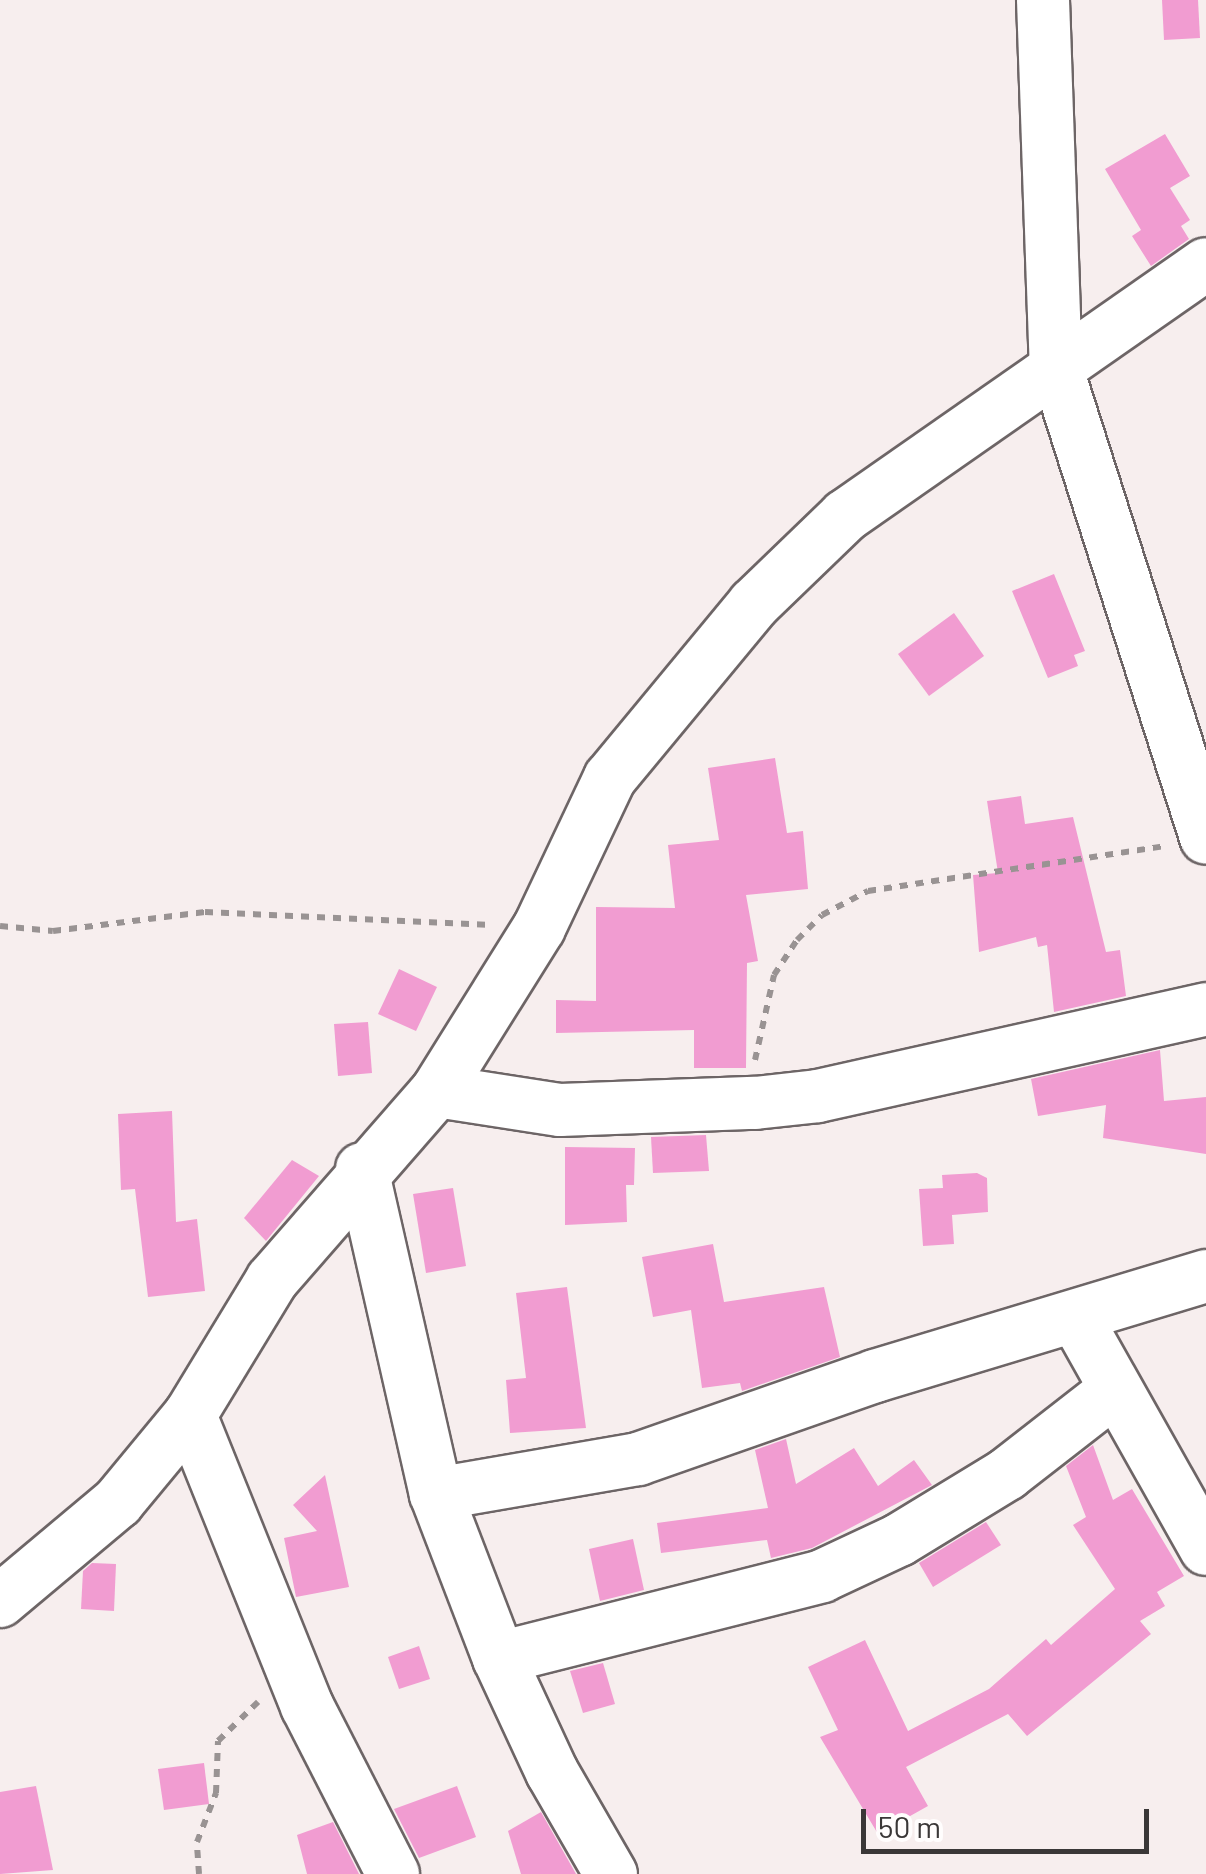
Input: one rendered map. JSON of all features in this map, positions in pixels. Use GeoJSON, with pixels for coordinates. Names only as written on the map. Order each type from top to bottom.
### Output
{"type":"FeatureCollection","features":[{"type":"Feature","properties":{"kind":"street"},"geometry":{"type":"LineString","coordinates":[[1043,0],[1056,367],[1187,842]]}},
{"type":"Feature","properties":{"kind":"street"},"geometry":{"type":"LineString","coordinates":[[0,1601],[118,1502],[190,1415],[272,1280],[362,1169],[437,1090],[540,928],[610,778],[754,604],[845,516],[1206,264]]}},
{"type":"Feature","properties":{"kind":"street"},"geometry":{"type":"LineString","coordinates":[[437,1090],[560,1110],[755,1103],[818,1096],[1206,1009]]}},
{"type":"Feature","properties":{"kind":"street"},"geometry":{"type":"LineString","coordinates":[[362,1169],[436,1494],[499,1658],[552,1772],[612,1874]]}},
{"type":"Feature","properties":{"kind":"street"},"geometry":{"type":"LineString","coordinates":[[436,1494],[638,1459],[875,1376],[1206,1276]]}},
{"type":"Feature","properties":{"kind":"street"},"geometry":{"type":"LineString","coordinates":[[1076,1318],[1206,1548]]}},
{"type":"Feature","properties":{"kind":"street"},"geometry":{"type":"LineString","coordinates":[[499,1658],[822,1576],[899,1540],[1007,1474],[1115,1390]]}},
{"type":"Feature","properties":{"kind":"street"},"geometry":{"type":"LineString","coordinates":[[190,1415],[294,1674],[393,1874]]}},
{"type":"Feature","properties":{"kind":"path"},"geometry":{"type":"LineString","coordinates":[[755,1103],[755,1051],[774,975],[822,916],[868,891],[1187,842]]}},
{"type":"Feature","properties":{"kind":"path"},"geometry":{"type":"LineString","coordinates":[[0,926],[54,931],[205,912],[540,928]]}},
{"type":"Feature","properties":{"kind":"path"},"geometry":{"type":"LineString","coordinates":[[199,1874],[196,1842],[216,1794],[218,1740],[294,1674]]}},
{"type":"Feature","properties":{"kind":"building"},"geometry":{"type":"Polygon","coordinates":[[[1162,0],[1198,0],[1200,38],[1164,40],[1162,0]]]}},
{"type":"Feature","properties":{"kind":"building"},"geometry":{"type":"Polygon","coordinates":[[[1165,134],[1190,176],[1170,188],[1190,220],[1181,226],[1189,239],[1151,266],[1132,236],[1141,230],[1105,169],[1165,134]]]}},
{"type":"Feature","properties":{"kind":"building"},"geometry":{"type":"Polygon","coordinates":[[[1054,574],[1085,651],[1074,655],[1078,666],[1048,678],[1012,591],[1054,574]]]}},
{"type":"Feature","properties":{"kind":"building"},"geometry":{"type":"Polygon","coordinates":[[[954,613],[984,656],[929,696],[898,654],[954,613]]]}},
{"type":"Feature","properties":{"kind":"building"},"geometry":{"type":"Polygon","coordinates":[[[775,758],[787,833],[803,831],[808,889],[746,895],[758,961],[747,963],[746,1068],[694,1068],[694,1030],[556,1033],[556,1000],[596,1001],[596,907],[675,908],[668,845],[719,840],[708,768],[775,758]]]}},
{"type":"Feature","properties":{"kind":"building"},"geometry":{"type":"Polygon","coordinates":[[[1021,796],[1025,824],[1073,817],[1106,952],[1120,950],[1126,996],[1054,1012],[1047,945],[1038,947],[1036,937],[979,952],[973,875],[998,873],[987,801],[1021,796]]]}},
{"type":"Feature","properties":{"kind":"building"},"geometry":{"type":"Polygon","coordinates":[[[399,969],[437,987],[416,1031],[378,1014],[399,969]]]}},
{"type":"Feature","properties":{"kind":"building"},"geometry":{"type":"Polygon","coordinates":[[[368,1022],[372,1073],[338,1076],[334,1024],[368,1022]]]}},
{"type":"Feature","properties":{"kind":"building"},"geometry":{"type":"Polygon","coordinates":[[[1160,1050],[1164,1101],[1206,1097],[1206,1154],[1103,1138],[1106,1105],[1038,1116],[1031,1079],[1160,1050]]]}},
{"type":"Feature","properties":{"kind":"building"},"geometry":{"type":"Polygon","coordinates":[[[172,1111],[176,1222],[197,1219],[205,1291],[148,1297],[135,1189],[121,1190],[118,1114],[172,1111]]]}},
{"type":"Feature","properties":{"kind":"building"},"geometry":{"type":"Polygon","coordinates":[[[706,1135],[709,1171],[653,1173],[651,1137],[706,1135]]]}},
{"type":"Feature","properties":{"kind":"building"},"geometry":{"type":"Polygon","coordinates":[[[565,1147],[635,1148],[634,1185],[626,1185],[627,1222],[565,1225],[565,1147]]]}},
{"type":"Feature","properties":{"kind":"building"},"geometry":{"type":"Polygon","coordinates":[[[292,1160],[319,1176],[266,1241],[244,1218],[292,1160]]]}},
{"type":"Feature","properties":{"kind":"building"},"geometry":{"type":"Polygon","coordinates":[[[977,1173],[987,1178],[988,1212],[952,1215],[954,1244],[923,1246],[919,1189],[943,1188],[942,1175],[977,1173]]]}},
{"type":"Feature","properties":{"kind":"building"},"geometry":{"type":"Polygon","coordinates":[[[453,1188],[466,1266],[426,1273],[413,1194],[453,1188]]]}},
{"type":"Feature","properties":{"kind":"building"},"geometry":{"type":"Polygon","coordinates":[[[713,1244],[724,1302],[824,1287],[840,1357],[742,1391],[740,1383],[702,1388],[691,1310],[653,1317],[642,1257],[713,1244]]]}},
{"type":"Feature","properties":{"kind":"building"},"geometry":{"type":"Polygon","coordinates":[[[567,1287],[586,1428],[510,1433],[506,1380],[526,1378],[516,1293],[567,1287]]]}},
{"type":"Feature","properties":{"kind":"building"},"geometry":{"type":"Polygon","coordinates":[[[786,1439],[796,1484],[854,1448],[878,1486],[914,1460],[932,1485],[812,1548],[771,1558],[767,1540],[661,1553],[657,1523],[768,1508],[755,1450],[786,1439]]]}},
{"type":"Feature","properties":{"kind":"building"},"geometry":{"type":"Polygon","coordinates":[[[1093,1445],[1113,1500],[1132,1489],[1184,1576],[1157,1592],[1165,1606],[1140,1621],[1151,1634],[1027,1736],[1008,1714],[906,1767],[928,1806],[878,1834],[820,1737],[838,1730],[808,1667],[865,1640],[908,1731],[989,1689],[1046,1639],[1051,1645],[1115,1589],[1073,1525],[1086,1517],[1066,1466],[1093,1445]]]}},
{"type":"Feature","properties":{"kind":"building"},"geometry":{"type":"Polygon","coordinates":[[[325,1475],[349,1587],[296,1597],[284,1538],[317,1531],[293,1505],[325,1475]]]}},
{"type":"Feature","properties":{"kind":"building"},"geometry":{"type":"Polygon","coordinates":[[[986,1522],[1001,1545],[933,1587],[919,1563],[986,1522]]]}},
{"type":"Feature","properties":{"kind":"building"},"geometry":{"type":"Polygon","coordinates":[[[633,1539],[644,1590],[600,1601],[589,1549],[633,1539]]]}},
{"type":"Feature","properties":{"kind":"building"},"geometry":{"type":"Polygon","coordinates":[[[92,1563],[116,1564],[114,1611],[81,1609],[83,1571],[92,1563]]]}},
{"type":"Feature","properties":{"kind":"building"},"geometry":{"type":"Polygon","coordinates":[[[419,1646],[430,1679],[399,1689],[388,1657],[419,1646]]]}},
{"type":"Feature","properties":{"kind":"building"},"geometry":{"type":"Polygon","coordinates":[[[603,1663],[615,1704],[583,1713],[570,1671],[603,1663]]]}},
{"type":"Feature","properties":{"kind":"building"},"geometry":{"type":"Polygon","coordinates":[[[204,1763],[209,1804],[164,1810],[158,1769],[204,1763]]]}},
{"type":"Feature","properties":{"kind":"building"},"geometry":{"type":"Polygon","coordinates":[[[36,1786],[53,1870],[0,1874],[0,1792],[36,1786]]]}},
{"type":"Feature","properties":{"kind":"building"},"geometry":{"type":"Polygon","coordinates":[[[457,1786],[476,1837],[419,1858],[394,1809],[457,1786]]]}},
{"type":"Feature","properties":{"kind":"building"},"geometry":{"type":"Polygon","coordinates":[[[541,1812],[576,1874],[521,1874],[508,1831],[541,1812]]]}},
{"type":"Feature","properties":{"kind":"building"},"geometry":{"type":"Polygon","coordinates":[[[333,1822],[359,1874],[307,1874],[297,1835],[333,1822]]]}}]}
